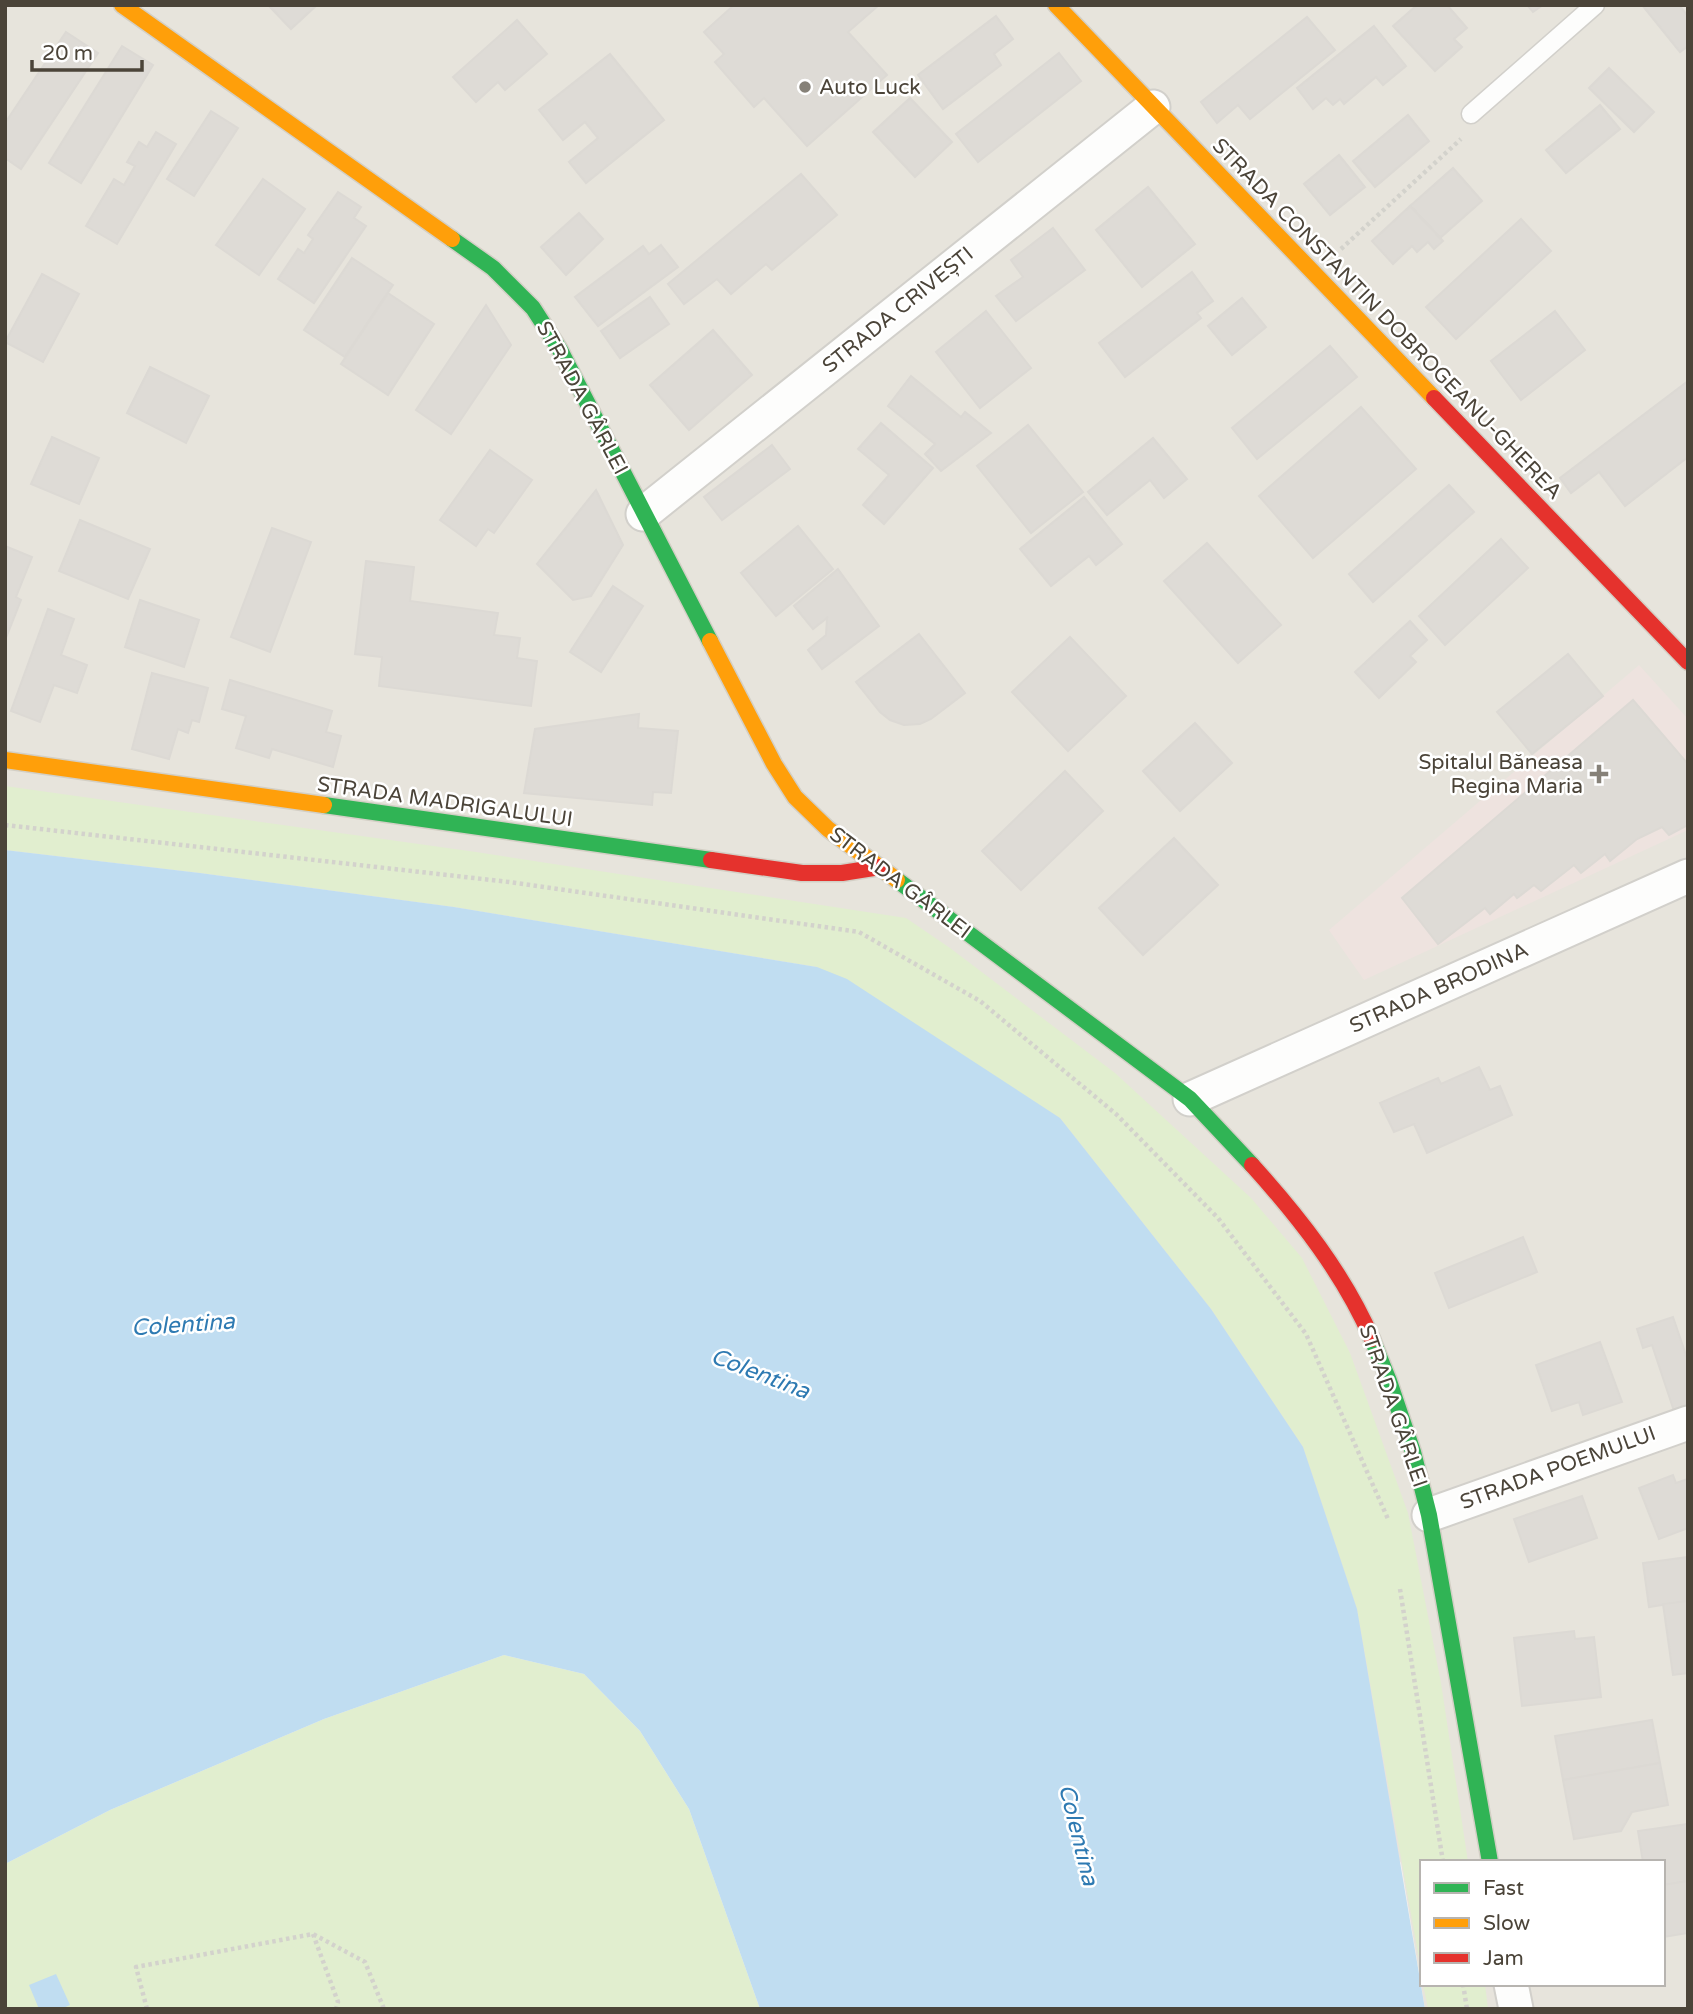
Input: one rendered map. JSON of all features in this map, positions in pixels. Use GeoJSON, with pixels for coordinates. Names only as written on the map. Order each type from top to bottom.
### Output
{"type":"FeatureCollection","features":[{"type":"Feature","properties":{"kind":"street","name":"STRADA GÂRLEI"},"geometry":{"type":"LineString","coordinates":[[122,5],[493,268],[533,309],[560,350],[774,764],[795,797],[828,829],[1190,1099],[1296,1216],[1329,1261],[1362,1317],[1389,1381],[1413,1452],[1429,1515],[1490,1860]]}},
{"type":"Feature","properties":{"kind":"street","name":"STRADA CONSTANTIN DOBROGEANU-GHEREA"},"geometry":{"type":"LineString","coordinates":[[1056,5],[1688,662]]}},
{"type":"Feature","properties":{"kind":"street","name":"STRADA CRIVEȘTI"},"geometry":{"type":"LineString","coordinates":[[643,514],[1153,107]]}},
{"type":"Feature","properties":{"kind":"street","name":"STRADA MADRIGALULUI"},"geometry":{"type":"LineString","coordinates":[[5,760],[802,873],[842,873],[880,867]]}},
{"type":"Feature","properties":{"kind":"street","name":"STRADA BRODINA"},"geometry":{"type":"LineString","coordinates":[[1190,1099],[1688,876]]}},
{"type":"Feature","properties":{"kind":"street","name":"STRADA POEMULUI"},"geometry":{"type":"LineString","coordinates":[[1429,1515],[1688,1423]]}},
{"type":"Feature","properties":{"kind":"street"},"geometry":{"type":"LineString","coordinates":[[1511,1986],[1516,2009]]}},
{"type":"Feature","properties":{"kind":"lane"},"geometry":{"type":"LineString","coordinates":[[1471,114],[1595,5]]}},
{"type":"Feature","properties":{"kind":"path"},"geometry":{"type":"LineString","coordinates":[[1314,273],[1472,129],[1471,114]]}},
{"type":"Feature","properties":{"kind":"path"},"geometry":{"type":"LineString","coordinates":[[5,825],[509,883],[859,932],[980,1001],[1116,1114],[1218,1218],[1306,1334],[1390,1523]]}},
{"type":"Feature","properties":{"kind":"path"},"geometry":{"type":"LineString","coordinates":[[1399,1578],[1443,1860]]}},
{"type":"Feature","properties":{"kind":"path"},"geometry":{"type":"LineString","coordinates":[[147,2009],[136,1967],[313,1934],[365,1962],[384,2009]]}},
{"type":"Feature","properties":{"kind":"path"},"geometry":{"type":"LineString","coordinates":[[313,1934],[338,2002],[335,2009]]}},
{"type":"Feature","properties":{"kind":"path"},"geometry":{"type":"LineString","coordinates":[[1463,1986],[1467,2009]]}},
{"type":"Feature","properties":{"kind":"shaded area"},"geometry":{"type":"Polygon","coordinates":[[[5,5],[1688,5],[1688,2009],[1425,2009],[1421,1986],[1665,1986],[1665,1860],[1420,1860],[1420,1979],[1401,1863],[817,967],[454,907],[5,850],[5,5]]]}},
{"type":"Feature","properties":{"kind":"shaded area","name":"Spitalul Băneasa Regina Maria"},"geometry":{"type":"Polygon","coordinates":[[[1639,665],[1688,719],[1688,830],[1364,980],[1329,930],[1639,665]]]}},
{"type":"Feature","properties":{"kind":"green space"},"geometry":{"type":"Polygon","coordinates":[[[5,786],[476,852],[906,918],[950,948],[1115,1073],[1251,1198],[1302,1258],[1350,1353],[1408,1513],[1441,1683],[1468,1860],[1420,1860],[1420,1965],[1357,1609],[1303,1447],[1211,1309],[1060,1118],[817,967],[454,907],[5,850],[5,786]]]}},
{"type":"Feature","properties":{"kind":"green space"},"geometry":{"type":"Polygon","coordinates":[[[504,1655],[584,1674],[640,1731],[689,1809],[760,2009],[5,2009],[5,1864],[110,1810],[324,1719],[504,1655]]]}},
{"type":"Feature","properties":{"kind":"green space"},"geometry":{"type":"Polygon","coordinates":[[[1423,1986],[1485,1986],[1488,2009],[1428,2009],[1423,1986]]]}},
{"type":"Feature","properties":{"kind":"water","name":"Colentina"},"geometry":{"type":"Polygon","coordinates":[[[5,850],[454,907],[817,967],[847,979],[1060,1118],[1211,1309],[1303,1447],[1357,1609],[1425,2009],[760,2009],[689,1809],[640,1731],[584,1674],[504,1655],[324,1719],[110,1810],[5,1864],[5,850]]]}},
{"type":"Feature","properties":{"kind":"water"},"geometry":{"type":"Polygon","coordinates":[[[56,1974],[70,2005],[61,2009],[39,2009],[29,1985],[56,1974]]]}},
{"type":"Feature","properties":{"kind":"building"},"geometry":{"type":"Polygon","coordinates":[[[268,5],[317,5],[291,29],[268,5]]]}},
{"type":"Feature","properties":{"kind":"building","name":"Auto Luck"},"geometry":{"type":"Polygon","coordinates":[[[734,5],[879,5],[848,32],[887,75],[807,146],[764,98],[754,107],[715,62],[724,54],[704,32],[734,5]]]}},
{"type":"Feature","properties":{"kind":"building"},"geometry":{"type":"Polygon","coordinates":[[[1417,5],[1447,5],[1467,28],[1454,39],[1462,47],[1435,71],[1393,26],[1417,5]]]}},
{"type":"Feature","properties":{"kind":"building"},"geometry":{"type":"Polygon","coordinates":[[[1527,5],[1543,5],[1533,12],[1527,5]]]}},
{"type":"Feature","properties":{"kind":"building"},"geometry":{"type":"Polygon","coordinates":[[[1642,5],[1679,5],[1688,16],[1688,46],[1680,52],[1642,5]]]}},
{"type":"Feature","properties":{"kind":"building"},"geometry":{"type":"Polygon","coordinates":[[[996,16],[1013,39],[994,54],[1001,65],[943,109],[918,75],[996,16]]]}},
{"type":"Feature","properties":{"kind":"building"},"geometry":{"type":"Polygon","coordinates":[[[1307,17],[1335,50],[1250,119],[1238,105],[1217,123],[1201,102],[1307,17]]]}},
{"type":"Feature","properties":{"kind":"building"},"geometry":{"type":"Polygon","coordinates":[[[517,20],[547,54],[505,90],[498,82],[476,102],[453,77],[517,20]]]}},
{"type":"Feature","properties":{"kind":"building"},"geometry":{"type":"Polygon","coordinates":[[[1374,26],[1406,66],[1383,85],[1376,77],[1344,104],[1340,99],[1333,105],[1326,98],[1313,109],[1297,88],[1374,26]]]}},
{"type":"Feature","properties":{"kind":"building"},"geometry":{"type":"Polygon","coordinates":[[[66,32],[98,53],[21,169],[5,158],[5,123],[66,32]]]}},
{"type":"Feature","properties":{"kind":"building"},"geometry":{"type":"Polygon","coordinates":[[[122,46],[153,65],[81,183],[49,163],[122,46]]]}},
{"type":"Feature","properties":{"kind":"building"},"geometry":{"type":"Polygon","coordinates":[[[1059,53],[1081,81],[978,162],[956,134],[1059,53]]]}},
{"type":"Feature","properties":{"kind":"building"},"geometry":{"type":"Polygon","coordinates":[[[610,54],[664,120],[586,183],[569,162],[598,138],[585,122],[563,140],[539,110],[610,54]]]}},
{"type":"Feature","properties":{"kind":"building"},"geometry":{"type":"Polygon","coordinates":[[[1609,68],[1654,112],[1634,132],[1589,88],[1609,68]]]}},
{"type":"Feature","properties":{"kind":"building"},"geometry":{"type":"Polygon","coordinates":[[[910,98],[952,142],[915,177],[873,132],[910,98]]]}},
{"type":"Feature","properties":{"kind":"building"},"geometry":{"type":"Polygon","coordinates":[[[1600,105],[1620,129],[1566,173],[1546,150],[1600,105]]]}},
{"type":"Feature","properties":{"kind":"building"},"geometry":{"type":"Polygon","coordinates":[[[211,111],[238,128],[194,196],[167,179],[211,111]]]}},
{"type":"Feature","properties":{"kind":"building"},"geometry":{"type":"Polygon","coordinates":[[[1408,115],[1429,141],[1375,187],[1353,161],[1408,115]]]}},
{"type":"Feature","properties":{"kind":"building"},"geometry":{"type":"Polygon","coordinates":[[[156,132],[176,144],[117,244],[86,226],[114,179],[124,185],[135,166],[127,162],[139,142],[147,147],[156,132]]]}},
{"type":"Feature","properties":{"kind":"building"},"geometry":{"type":"Polygon","coordinates":[[[1339,155],[1365,187],[1330,215],[1304,184],[1339,155]]]}},
{"type":"Feature","properties":{"kind":"building"},"geometry":{"type":"Polygon","coordinates":[[[1453,168],[1482,201],[1440,238],[1410,206],[1453,168]]]}},
{"type":"Feature","properties":{"kind":"building"},"geometry":{"type":"Polygon","coordinates":[[[801,174],[837,215],[772,270],[766,264],[731,294],[717,279],[684,304],[668,284],[801,174]]]}},
{"type":"Feature","properties":{"kind":"building"},"geometry":{"type":"Polygon","coordinates":[[[263,179],[305,209],[259,275],[216,245],[263,179]]]}},
{"type":"Feature","properties":{"kind":"building"},"geometry":{"type":"Polygon","coordinates":[[[1148,187],[1195,244],[1142,287],[1096,230],[1148,187]]]}},
{"type":"Feature","properties":{"kind":"building"},"geometry":{"type":"Polygon","coordinates":[[[338,192],[361,207],[354,218],[366,226],[314,303],[278,279],[298,249],[304,253],[313,239],[308,235],[338,192]]]}},
{"type":"Feature","properties":{"kind":"building"},"geometry":{"type":"Polygon","coordinates":[[[1410,206],[1443,241],[1434,249],[1428,242],[1417,252],[1412,246],[1393,264],[1372,241],[1410,206]]]}},
{"type":"Feature","properties":{"kind":"building"},"geometry":{"type":"Polygon","coordinates":[[[579,213],[603,239],[566,275],[541,247],[579,213]]]}},
{"type":"Feature","properties":{"kind":"building"},"geometry":{"type":"Polygon","coordinates":[[[1521,219],[1551,251],[1456,339],[1426,307],[1521,219]]]}},
{"type":"Feature","properties":{"kind":"building"},"geometry":{"type":"Polygon","coordinates":[[[1053,228],[1085,270],[1016,321],[996,296],[1023,277],[1011,260],[1053,228]]]}},
{"type":"Feature","properties":{"kind":"building"},"geometry":{"type":"Polygon","coordinates":[[[661,245],[678,267],[598,326],[575,297],[643,246],[649,254],[661,245]]]}},
{"type":"Feature","properties":{"kind":"building"},"geometry":{"type":"Polygon","coordinates":[[[352,258],[393,285],[345,357],[304,330],[352,258]]]}},
{"type":"Feature","properties":{"kind":"building"},"geometry":{"type":"Polygon","coordinates":[[[1192,272],[1213,301],[1197,313],[1201,318],[1125,377],[1099,343],[1192,272]]]}},
{"type":"Feature","properties":{"kind":"building"},"geometry":{"type":"Polygon","coordinates":[[[42,274],[79,294],[43,362],[5,342],[42,274]]]}},
{"type":"Feature","properties":{"kind":"building"},"geometry":{"type":"Polygon","coordinates":[[[388,293],[434,324],[388,395],[341,364],[388,293]]]}},
{"type":"Feature","properties":{"kind":"building"},"geometry":{"type":"Polygon","coordinates":[[[650,297],[669,324],[620,358],[601,331],[650,297]]]}},
{"type":"Feature","properties":{"kind":"building"},"geometry":{"type":"Polygon","coordinates":[[[1242,298],[1266,327],[1232,355],[1208,326],[1242,298]]]}},
{"type":"Feature","properties":{"kind":"building"},"geometry":{"type":"Polygon","coordinates":[[[486,305],[511,345],[451,434],[416,410],[486,305]]]}},
{"type":"Feature","properties":{"kind":"building"},"geometry":{"type":"Polygon","coordinates":[[[986,311],[1031,368],[980,408],[936,352],[986,311]]]}},
{"type":"Feature","properties":{"kind":"building"},"geometry":{"type":"Polygon","coordinates":[[[1555,311],[1585,350],[1521,400],[1491,361],[1555,311]]]}},
{"type":"Feature","properties":{"kind":"building"},"geometry":{"type":"Polygon","coordinates":[[[713,330],[752,375],[689,430],[650,385],[713,330]]]}},
{"type":"Feature","properties":{"kind":"building"},"geometry":{"type":"Polygon","coordinates":[[[1330,346],[1357,377],[1257,459],[1232,428],[1330,346]]]}},
{"type":"Feature","properties":{"kind":"building"},"geometry":{"type":"Polygon","coordinates":[[[150,367],[209,396],[186,443],[127,413],[150,367]]]}},
{"type":"Feature","properties":{"kind":"building"},"geometry":{"type":"Polygon","coordinates":[[[911,376],[961,417],[965,412],[991,433],[941,471],[925,454],[935,444],[888,406],[911,376]]]}},
{"type":"Feature","properties":{"kind":"building"},"geometry":{"type":"Polygon","coordinates":[[[1688,381],[1688,457],[1625,506],[1599,472],[1571,493],[1560,478],[1688,381]]]}},
{"type":"Feature","properties":{"kind":"building"},"geometry":{"type":"Polygon","coordinates":[[[1361,407],[1416,469],[1313,558],[1259,496],[1361,407]]]}},
{"type":"Feature","properties":{"kind":"building"},"geometry":{"type":"Polygon","coordinates":[[[881,423],[933,468],[884,524],[863,505],[889,475],[858,449],[881,423]]]}},
{"type":"Feature","properties":{"kind":"building"},"geometry":{"type":"Polygon","coordinates":[[[1028,425],[1083,492],[1031,533],[977,466],[1028,425]]]}},
{"type":"Feature","properties":{"kind":"building"},"geometry":{"type":"Polygon","coordinates":[[[52,437],[99,458],[79,504],[31,484],[52,437]]]}},
{"type":"Feature","properties":{"kind":"building"},"geometry":{"type":"Polygon","coordinates":[[[1153,438],[1187,479],[1164,498],[1150,480],[1107,515],[1088,492],[1153,438]]]}},
{"type":"Feature","properties":{"kind":"building"},"geometry":{"type":"Polygon","coordinates":[[[772,445],[790,469],[722,520],[704,497],[772,445]]]}},
{"type":"Feature","properties":{"kind":"building"},"geometry":{"type":"Polygon","coordinates":[[[490,450],[532,480],[494,533],[488,529],[476,546],[440,520],[490,450]]]}},
{"type":"Feature","properties":{"kind":"building"},"geometry":{"type":"Polygon","coordinates":[[[1449,485],[1474,512],[1373,602],[1349,574],[1449,485]]]}},
{"type":"Feature","properties":{"kind":"building"},"geometry":{"type":"Polygon","coordinates":[[[596,490],[623,545],[591,596],[573,600],[537,564],[596,490]]]}},
{"type":"Feature","properties":{"kind":"building"},"geometry":{"type":"Polygon","coordinates":[[[1084,497],[1122,544],[1096,565],[1089,556],[1051,586],[1020,549],[1084,497]]]}},
{"type":"Feature","properties":{"kind":"building"},"geometry":{"type":"Polygon","coordinates":[[[80,520],[150,549],[128,599],[59,571],[80,520]]]}},
{"type":"Feature","properties":{"kind":"building"},"geometry":{"type":"Polygon","coordinates":[[[798,526],[833,569],[776,616],[741,573],[798,526]]]}},
{"type":"Feature","properties":{"kind":"building"},"geometry":{"type":"Polygon","coordinates":[[[272,528],[311,542],[270,652],[231,637],[272,528]]]}},
{"type":"Feature","properties":{"kind":"building"},"geometry":{"type":"Polygon","coordinates":[[[1501,539],[1528,568],[1445,645],[1419,616],[1501,539]]]}},
{"type":"Feature","properties":{"kind":"building"},"geometry":{"type":"Polygon","coordinates":[[[1207,543],[1281,625],[1238,663],[1164,581],[1207,543]]]}},
{"type":"Feature","properties":{"kind":"building"},"geometry":{"type":"Polygon","coordinates":[[[5,546],[32,557],[16,597],[21,600],[6,638],[5,546]]]}},
{"type":"Feature","properties":{"kind":"building"},"geometry":{"type":"Polygon","coordinates":[[[366,561],[414,567],[410,601],[498,613],[494,635],[520,638],[517,658],[537,661],[531,706],[379,686],[382,657],[355,654],[366,561]]]}},
{"type":"Feature","properties":{"kind":"building"},"geometry":{"type":"Polygon","coordinates":[[[838,569],[879,626],[822,669],[808,650],[826,635],[827,618],[813,629],[794,606],[838,569]]]}},
{"type":"Feature","properties":{"kind":"building"},"geometry":{"type":"Polygon","coordinates":[[[613,586],[643,606],[601,672],[570,652],[613,586]]]}},
{"type":"Feature","properties":{"kind":"building"},"geometry":{"type":"Polygon","coordinates":[[[140,600],[199,620],[184,667],[125,647],[140,600]]]}},
{"type":"Feature","properties":{"kind":"building"},"geometry":{"type":"Polygon","coordinates":[[[48,609],[74,619],[61,655],[87,665],[77,693],[54,685],[40,722],[11,711],[48,609]]]}},
{"type":"Feature","properties":{"kind":"building"},"geometry":{"type":"Polygon","coordinates":[[[1410,621],[1427,640],[1410,656],[1416,662],[1379,698],[1355,672],[1410,621]]]}},
{"type":"Feature","properties":{"kind":"building"},"geometry":{"type":"Polygon","coordinates":[[[919,634],[965,693],[931,719],[920,724],[904,725],[890,720],[880,712],[856,682],[919,634]]]}},
{"type":"Feature","properties":{"kind":"building"},"geometry":{"type":"Polygon","coordinates":[[[1070,637],[1126,696],[1068,751],[1012,692],[1070,637]]]}},
{"type":"Feature","properties":{"kind":"building"},"geometry":{"type":"Polygon","coordinates":[[[1568,654],[1603,696],[1532,754],[1497,712],[1568,654]]]}},
{"type":"Feature","properties":{"kind":"building"},"geometry":{"type":"Polygon","coordinates":[[[152,673],[208,688],[199,722],[192,720],[188,733],[178,729],[169,759],[132,749],[152,673]]]}},
{"type":"Feature","properties":{"kind":"building"},"geometry":{"type":"Polygon","coordinates":[[[230,680],[332,711],[326,732],[341,736],[333,767],[272,749],[269,758],[236,748],[246,716],[222,709],[230,680]]]}},
{"type":"Feature","properties":{"kind":"building","name":"Spitalul Băneasa Regina Maria"},"geometry":{"type":"Polygon","coordinates":[[[1633,700],[1688,764],[1688,825],[1669,835],[1662,827],[1637,839],[1610,861],[1605,854],[1581,873],[1574,865],[1541,891],[1534,885],[1517,898],[1514,894],[1490,914],[1485,908],[1438,944],[1402,898],[1633,700]]]}},
{"type":"Feature","properties":{"kind":"building"},"geometry":{"type":"Polygon","coordinates":[[[639,714],[638,728],[678,731],[671,793],[653,792],[652,805],[524,793],[535,729],[639,714]]]}},
{"type":"Feature","properties":{"kind":"building"},"geometry":{"type":"Polygon","coordinates":[[[1195,723],[1232,763],[1180,811],[1143,771],[1195,723]]]}},
{"type":"Feature","properties":{"kind":"building"},"geometry":{"type":"Polygon","coordinates":[[[1065,771],[1103,811],[1021,890],[982,851],[1065,771]]]}},
{"type":"Feature","properties":{"kind":"building"},"geometry":{"type":"Polygon","coordinates":[[[1174,838],[1218,885],[1143,955],[1099,908],[1174,838]]]}},
{"type":"Feature","properties":{"kind":"building"},"geometry":{"type":"Polygon","coordinates":[[[1479,1067],[1490,1090],[1500,1086],[1512,1115],[1427,1153],[1414,1124],[1394,1132],[1380,1103],[1438,1078],[1441,1084],[1479,1067]]]}},
{"type":"Feature","properties":{"kind":"building"},"geometry":{"type":"Polygon","coordinates":[[[1523,1237],[1537,1272],[1449,1308],[1435,1273],[1523,1237]]]}},
{"type":"Feature","properties":{"kind":"building"},"geometry":{"type":"Polygon","coordinates":[[[1673,1317],[1688,1361],[1688,1406],[1674,1411],[1652,1345],[1643,1348],[1637,1329],[1673,1317]]]}},
{"type":"Feature","properties":{"kind":"building"},"geometry":{"type":"Polygon","coordinates":[[[1600,1342],[1622,1402],[1583,1415],[1579,1402],[1552,1411],[1536,1365],[1600,1342]]]}},
{"type":"Feature","properties":{"kind":"building"},"geometry":{"type":"Polygon","coordinates":[[[1673,1475],[1676,1483],[1688,1479],[1688,1528],[1659,1539],[1639,1488],[1673,1475]]]}},
{"type":"Feature","properties":{"kind":"building"},"geometry":{"type":"Polygon","coordinates":[[[1582,1496],[1597,1538],[1529,1562],[1514,1519],[1582,1496]]]}},
{"type":"Feature","properties":{"kind":"building"},"geometry":{"type":"Polygon","coordinates":[[[1688,1557],[1688,1601],[1649,1607],[1643,1563],[1688,1557]]]}},
{"type":"Feature","properties":{"kind":"building"},"geometry":{"type":"Polygon","coordinates":[[[1688,1601],[1688,1673],[1673,1675],[1663,1604],[1688,1601]]]}},
{"type":"Feature","properties":{"kind":"building"},"geometry":{"type":"Polygon","coordinates":[[[1574,1631],[1575,1639],[1594,1637],[1601,1697],[1522,1706],[1514,1638],[1574,1631]]]}},
{"type":"Feature","properties":{"kind":"building"},"geometry":{"type":"Polygon","coordinates":[[[1652,1720],[1660,1763],[1563,1780],[1555,1736],[1652,1720]]]}},
{"type":"Feature","properties":{"kind":"building"},"geometry":{"type":"Polygon","coordinates":[[[1660,1763],[1668,1805],[1632,1812],[1621,1831],[1574,1839],[1563,1780],[1660,1763]]]}},
{"type":"Feature","properties":{"kind":"building"},"geometry":{"type":"Polygon","coordinates":[[[1688,1824],[1688,1881],[1665,1885],[1665,1860],[1643,1860],[1638,1831],[1688,1824]]]}},
{"type":"Feature","properties":{"kind":"building"},"geometry":{"type":"Polygon","coordinates":[[[1688,1881],[1688,1933],[1665,1937],[1665,1885],[1688,1881]]]}},
{"type":"Feature","properties":{"kind":"traffic: fast"},"geometry":{"type":"LineString","coordinates":[[452,239],[493,268],[533,308],[560,350],[710,641]]}},
{"type":"Feature","properties":{"kind":"traffic: fast"},"geometry":{"type":"LineString","coordinates":[[324,805],[711,860]]}},
{"type":"Feature","properties":{"kind":"traffic: fast"},"geometry":{"type":"LineString","coordinates":[[897,880],[1190,1099],[1252,1165]]}},
{"type":"Feature","properties":{"kind":"traffic: fast"},"geometry":{"type":"LineString","coordinates":[[1372,1339],[1413,1452],[1429,1515],[1490,1860]]}},
{"type":"Feature","properties":{"kind":"traffic: slow"},"geometry":{"type":"LineString","coordinates":[[122,5],[452,239]]}},
{"type":"Feature","properties":{"kind":"traffic: slow"},"geometry":{"type":"LineString","coordinates":[[1056,5],[1434,398]]}},
{"type":"Feature","properties":{"kind":"traffic: slow"},"geometry":{"type":"LineString","coordinates":[[710,641],[774,764],[795,797],[828,829],[897,880]]}},
{"type":"Feature","properties":{"kind":"traffic: slow"},"geometry":{"type":"LineString","coordinates":[[5,760],[324,805]]}},
{"type":"Feature","properties":{"kind":"traffic: jam"},"geometry":{"type":"LineString","coordinates":[[1434,398],[1688,662]]}},
{"type":"Feature","properties":{"kind":"traffic: jam"},"geometry":{"type":"LineString","coordinates":[[711,860],[802,873],[842,873],[880,867]]}},
{"type":"Feature","properties":{"kind":"traffic: jam"},"geometry":{"type":"LineString","coordinates":[[1252,1165],[1319,1247],[1348,1292],[1372,1339]]}},
{"type":"Feature","properties":{"kind":"place","name":"Auto Luck"},"geometry":{"type":"Point","coordinates":[805,87]}},
{"type":"Feature","properties":{"kind":"place","name":"Spitalul Băneasa Regina Maria"},"geometry":{"type":"Point","coordinates":[1599,774]}}]}
